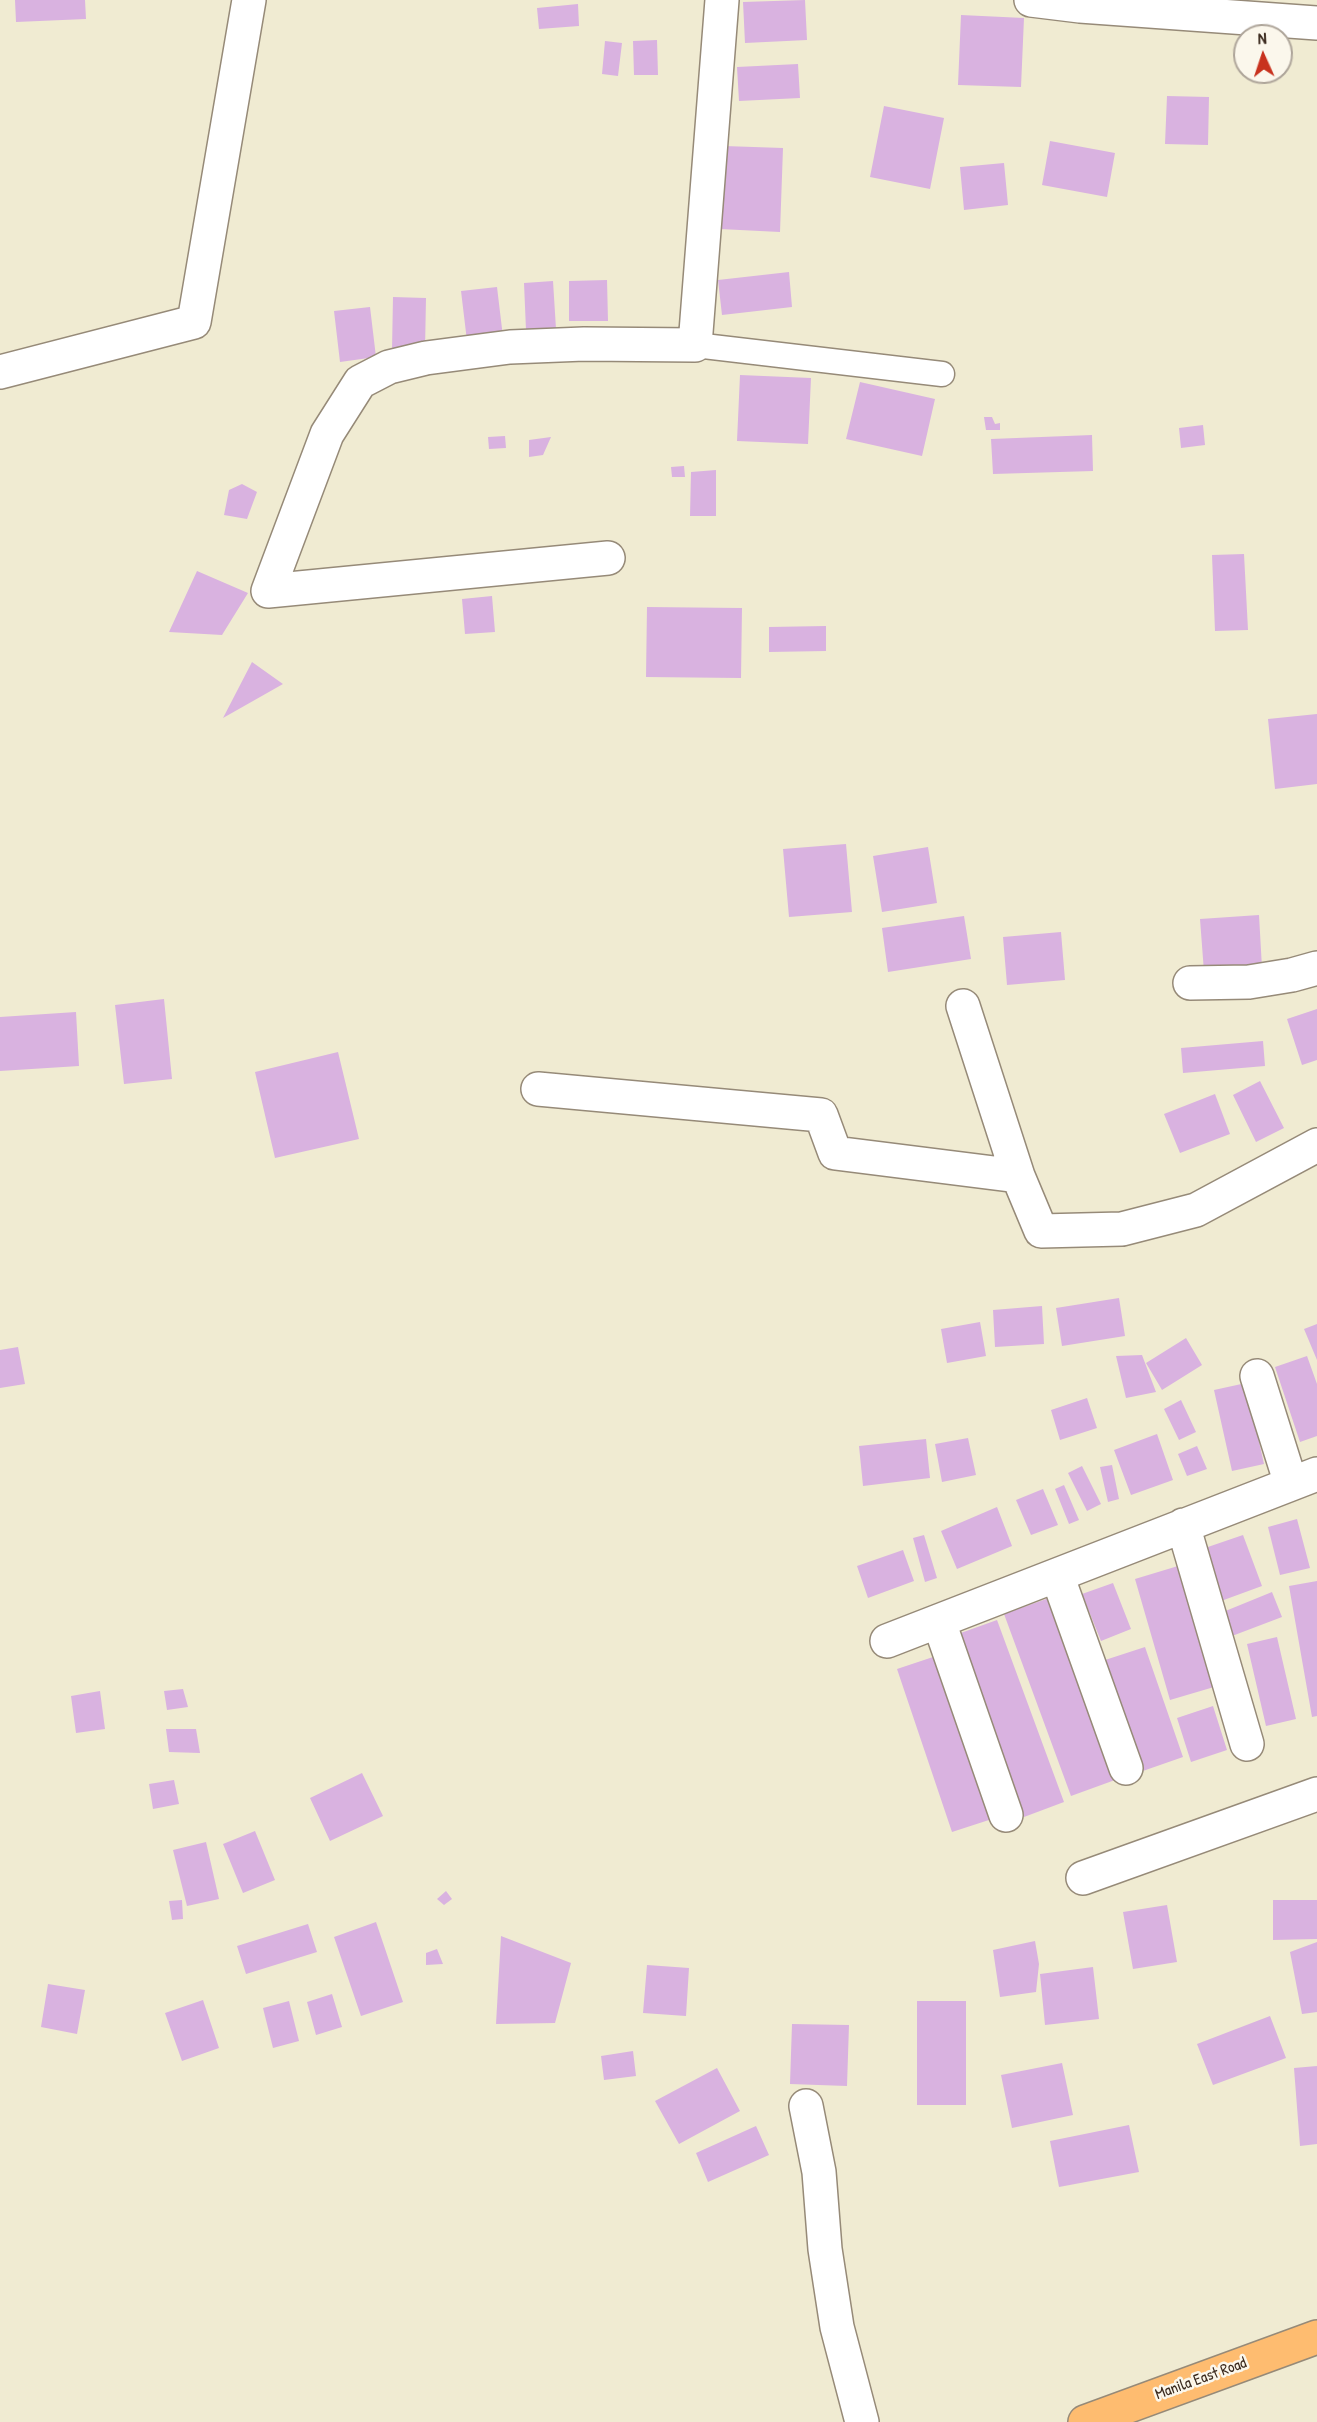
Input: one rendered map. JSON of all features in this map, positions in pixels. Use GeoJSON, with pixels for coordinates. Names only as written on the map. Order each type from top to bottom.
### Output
{"type":"FeatureCollection","features":[{"type":"Feature","properties":{"kind":"main road","name":"Manila East Road"},"geometry":{"type":"LineString","coordinates":[[1085,2422],[1317,2337]]}},
{"type":"Feature","properties":{"kind":"street"},"geometry":{"type":"LineString","coordinates":[[0,372],[194,322],[249,0]]}},
{"type":"Feature","properties":{"kind":"street"},"geometry":{"type":"LineString","coordinates":[[608,558],[268,591],[327,434],[360,382],[389,367],[426,358],[510,347],[584,344],[695,345],[722,0]]}},
{"type":"Feature","properties":{"kind":"street"},"geometry":{"type":"LineString","coordinates":[[1031,0],[1080,6],[1317,23]]}},
{"type":"Feature","properties":{"kind":"street"},"geometry":{"type":"LineString","coordinates":[[1190,984],[1249,982],[1292,975],[1317,968]]}},
{"type":"Feature","properties":{"kind":"street"},"geometry":{"type":"LineString","coordinates":[[963,1006],[1017,1176],[1041,1231],[1122,1229],[1196,1210],[1317,1145]]}},
{"type":"Feature","properties":{"kind":"street"},"geometry":{"type":"LineString","coordinates":[[538,1089],[821,1115],[835,1153],[1017,1176]]}},
{"type":"Feature","properties":{"kind":"street"},"geometry":{"type":"LineString","coordinates":[[887,1641],[1304,1479],[1257,1376]]}},
{"type":"Feature","properties":{"kind":"street"},"geometry":{"type":"LineString","coordinates":[[1183,1526],[1247,1744]]}},
{"type":"Feature","properties":{"kind":"street"},"geometry":{"type":"LineString","coordinates":[[1057,1575],[1126,1768]]}},
{"type":"Feature","properties":{"kind":"street"},"geometry":{"type":"LineString","coordinates":[[939,1622],[1006,1815]]}},
{"type":"Feature","properties":{"kind":"street"},"geometry":{"type":"LineString","coordinates":[[1083,1878],[1317,1794]]}},
{"type":"Feature","properties":{"kind":"street"},"geometry":{"type":"LineString","coordinates":[[806,2106],[819,2172],[825,2249],[837,2327],[862,2422]]}},
{"type":"Feature","properties":{"kind":"lane"},"geometry":{"type":"LineString","coordinates":[[695,345],[942,374]]}},
{"type":"Feature","properties":{"kind":"building"},"geometry":{"type":"Polygon","coordinates":[[[15,0],[85,0],[86,19],[16,22],[15,0]]]}},
{"type":"Feature","properties":{"kind":"building"},"geometry":{"type":"Polygon","coordinates":[[[805,0],[807,40],[745,43],[743,2],[805,0]]]}},
{"type":"Feature","properties":{"kind":"building"},"geometry":{"type":"Polygon","coordinates":[[[578,4],[579,26],[539,29],[537,8],[578,4]]]}},
{"type":"Feature","properties":{"kind":"building"},"geometry":{"type":"Polygon","coordinates":[[[961,15],[1024,18],[1021,87],[958,85],[961,15]]]}},
{"type":"Feature","properties":{"kind":"building"},"geometry":{"type":"Polygon","coordinates":[[[657,40],[658,75],[634,75],[633,41],[657,40]]]}},
{"type":"Feature","properties":{"kind":"building"},"geometry":{"type":"Polygon","coordinates":[[[605,41],[622,43],[618,76],[602,74],[605,41]]]}},
{"type":"Feature","properties":{"kind":"building"},"geometry":{"type":"Polygon","coordinates":[[[798,64],[800,98],[739,101],[737,67],[798,64]]]}},
{"type":"Feature","properties":{"kind":"building"},"geometry":{"type":"Polygon","coordinates":[[[1167,96],[1209,97],[1208,145],[1165,144],[1167,96]]]}},
{"type":"Feature","properties":{"kind":"building"},"geometry":{"type":"Polygon","coordinates":[[[884,106],[944,118],[930,189],[870,177],[884,106]]]}},
{"type":"Feature","properties":{"kind":"building"},"geometry":{"type":"Polygon","coordinates":[[[1050,141],[1115,153],[1107,197],[1042,185],[1050,141]]]}},
{"type":"Feature","properties":{"kind":"building"},"geometry":{"type":"Polygon","coordinates":[[[724,146],[783,148],[780,232],[720,229],[724,146]]]}},
{"type":"Feature","properties":{"kind":"building"},"geometry":{"type":"Polygon","coordinates":[[[1004,163],[1008,205],[964,210],[960,167],[1004,163]]]}},
{"type":"Feature","properties":{"kind":"building"},"geometry":{"type":"Polygon","coordinates":[[[789,272],[792,307],[722,315],[718,280],[789,272]]]}},
{"type":"Feature","properties":{"kind":"building"},"geometry":{"type":"Polygon","coordinates":[[[607,280],[608,321],[569,321],[569,281],[607,280]]]}},
{"type":"Feature","properties":{"kind":"building"},"geometry":{"type":"Polygon","coordinates":[[[553,281],[556,329],[526,330],[524,283],[553,281]]]}},
{"type":"Feature","properties":{"kind":"building"},"geometry":{"type":"Polygon","coordinates":[[[497,287],[503,337],[467,341],[461,291],[497,287]]]}},
{"type":"Feature","properties":{"kind":"building"},"geometry":{"type":"Polygon","coordinates":[[[393,297],[426,298],[425,350],[392,350],[393,297]]]}},
{"type":"Feature","properties":{"kind":"building"},"geometry":{"type":"Polygon","coordinates":[[[370,307],[376,357],[340,362],[334,311],[370,307]]]}},
{"type":"Feature","properties":{"kind":"building"},"geometry":{"type":"Polygon","coordinates":[[[740,375],[811,378],[808,444],[737,441],[740,375]]]}},
{"type":"Feature","properties":{"kind":"building"},"geometry":{"type":"Polygon","coordinates":[[[860,382],[935,399],[922,456],[846,439],[860,382]]]}},
{"type":"Feature","properties":{"kind":"building"},"geometry":{"type":"Polygon","coordinates":[[[984,417],[992,417],[995,424],[1000,423],[1000,430],[986,430],[984,417]]]}},
{"type":"Feature","properties":{"kind":"building"},"geometry":{"type":"Polygon","coordinates":[[[1203,425],[1205,445],[1181,448],[1179,428],[1203,425]]]}},
{"type":"Feature","properties":{"kind":"building"},"geometry":{"type":"Polygon","coordinates":[[[1092,435],[1093,471],[993,474],[991,439],[1092,435]]]}},
{"type":"Feature","properties":{"kind":"building"},"geometry":{"type":"Polygon","coordinates":[[[505,436],[506,448],[489,449],[488,437],[505,436]]]}},
{"type":"Feature","properties":{"kind":"building"},"geometry":{"type":"Polygon","coordinates":[[[551,437],[543,455],[529,457],[529,440],[551,437]]]}},
{"type":"Feature","properties":{"kind":"building"},"geometry":{"type":"Polygon","coordinates":[[[684,466],[685,477],[672,477],[671,467],[684,466]]]}},
{"type":"Feature","properties":{"kind":"building"},"geometry":{"type":"Polygon","coordinates":[[[716,470],[716,516],[690,516],[691,472],[716,470]]]}},
{"type":"Feature","properties":{"kind":"building"},"geometry":{"type":"Polygon","coordinates":[[[242,484],[257,492],[247,519],[224,515],[229,490],[242,484]]]}},
{"type":"Feature","properties":{"kind":"building"},"geometry":{"type":"Polygon","coordinates":[[[1244,554],[1248,630],[1215,631],[1212,555],[1244,554]]]}},
{"type":"Feature","properties":{"kind":"building"},"geometry":{"type":"Polygon","coordinates":[[[197,571],[248,593],[222,635],[169,632],[197,571]]]}},
{"type":"Feature","properties":{"kind":"building"},"geometry":{"type":"Polygon","coordinates":[[[492,596],[495,632],[465,634],[462,599],[492,596]]]}},
{"type":"Feature","properties":{"kind":"building"},"geometry":{"type":"Polygon","coordinates":[[[647,607],[742,608],[741,678],[646,677],[647,607]]]}},
{"type":"Feature","properties":{"kind":"building"},"geometry":{"type":"Polygon","coordinates":[[[826,626],[826,651],[769,652],[769,627],[826,626]]]}},
{"type":"Feature","properties":{"kind":"building"},"geometry":{"type":"Polygon","coordinates":[[[252,662],[283,684],[223,718],[252,662]]]}},
{"type":"Feature","properties":{"kind":"building"},"geometry":{"type":"Polygon","coordinates":[[[1317,714],[1317,784],[1275,789],[1268,719],[1317,714]]]}},
{"type":"Feature","properties":{"kind":"building"},"geometry":{"type":"Polygon","coordinates":[[[846,844],[852,912],[789,917],[783,849],[846,844]]]}},
{"type":"Feature","properties":{"kind":"building"},"geometry":{"type":"Polygon","coordinates":[[[928,847],[937,903],[882,912],[873,856],[928,847]]]}},
{"type":"Feature","properties":{"kind":"building"},"geometry":{"type":"Polygon","coordinates":[[[1259,915],[1262,968],[1204,972],[1200,919],[1259,915]]]}},
{"type":"Feature","properties":{"kind":"building"},"geometry":{"type":"Polygon","coordinates":[[[964,916],[971,959],[888,972],[882,928],[964,916]]]}},
{"type":"Feature","properties":{"kind":"building"},"geometry":{"type":"Polygon","coordinates":[[[1061,932],[1065,980],[1007,985],[1003,937],[1061,932]]]}},
{"type":"Feature","properties":{"kind":"building"},"geometry":{"type":"Polygon","coordinates":[[[164,999],[172,1079],[124,1084],[115,1005],[164,999]]]}},
{"type":"Feature","properties":{"kind":"building"},"geometry":{"type":"Polygon","coordinates":[[[1317,1009],[1317,1060],[1302,1065],[1287,1019],[1317,1009]]]}},
{"type":"Feature","properties":{"kind":"building"},"geometry":{"type":"Polygon","coordinates":[[[76,1012],[79,1066],[0,1071],[0,1017],[76,1012]]]}},
{"type":"Feature","properties":{"kind":"building"},"geometry":{"type":"Polygon","coordinates":[[[1263,1041],[1265,1066],[1183,1073],[1181,1048],[1263,1041]]]}},
{"type":"Feature","properties":{"kind":"building"},"geometry":{"type":"Polygon","coordinates":[[[338,1052],[359,1139],[275,1158],[255,1072],[338,1052]]]}},
{"type":"Feature","properties":{"kind":"building"},"geometry":{"type":"Polygon","coordinates":[[[1260,1081],[1284,1128],[1256,1142],[1233,1095],[1260,1081]]]}},
{"type":"Feature","properties":{"kind":"building"},"geometry":{"type":"Polygon","coordinates":[[[1215,1094],[1230,1134],[1180,1153],[1164,1114],[1215,1094]]]}},
{"type":"Feature","properties":{"kind":"building"},"geometry":{"type":"Polygon","coordinates":[[[1119,1298],[1125,1336],[1062,1346],[1056,1308],[1119,1298]]]}},
{"type":"Feature","properties":{"kind":"building"},"geometry":{"type":"Polygon","coordinates":[[[1042,1306],[1044,1344],[995,1347],[993,1310],[1042,1306]]]}},
{"type":"Feature","properties":{"kind":"building"},"geometry":{"type":"Polygon","coordinates":[[[980,1322],[986,1356],[947,1363],[941,1329],[980,1322]]]}},
{"type":"Feature","properties":{"kind":"building"},"geometry":{"type":"Polygon","coordinates":[[[1317,1324],[1317,1360],[1304,1329],[1317,1324]]]}},
{"type":"Feature","properties":{"kind":"building"},"geometry":{"type":"Polygon","coordinates":[[[1186,1338],[1202,1365],[1162,1390],[1146,1363],[1186,1338]]]}},
{"type":"Feature","properties":{"kind":"building"},"geometry":{"type":"Polygon","coordinates":[[[18,1347],[25,1384],[0,1388],[0,1350],[18,1347]]]}},
{"type":"Feature","properties":{"kind":"building"},"geometry":{"type":"Polygon","coordinates":[[[1142,1355],[1156,1392],[1126,1398],[1116,1356],[1142,1355]]]}},
{"type":"Feature","properties":{"kind":"building"},"geometry":{"type":"Polygon","coordinates":[[[1307,1356],[1317,1384],[1317,1436],[1300,1442],[1275,1367],[1307,1356]]]}},
{"type":"Feature","properties":{"kind":"building"},"geometry":{"type":"Polygon","coordinates":[[[1246,1383],[1264,1464],[1232,1471],[1214,1390],[1246,1383]]]}},
{"type":"Feature","properties":{"kind":"building"},"geometry":{"type":"Polygon","coordinates":[[[1087,1398],[1097,1428],[1060,1440],[1051,1410],[1087,1398]]]}},
{"type":"Feature","properties":{"kind":"building"},"geometry":{"type":"Polygon","coordinates":[[[1181,1400],[1196,1432],[1179,1440],[1164,1409],[1181,1400]]]}},
{"type":"Feature","properties":{"kind":"building"},"geometry":{"type":"Polygon","coordinates":[[[1157,1434],[1173,1480],[1131,1495],[1114,1450],[1157,1434]]]}},
{"type":"Feature","properties":{"kind":"building"},"geometry":{"type":"Polygon","coordinates":[[[968,1438],[976,1475],[942,1482],[935,1444],[968,1438]]]}},
{"type":"Feature","properties":{"kind":"building"},"geometry":{"type":"Polygon","coordinates":[[[926,1439],[930,1478],[863,1486],[859,1446],[926,1439]]]}},
{"type":"Feature","properties":{"kind":"building"},"geometry":{"type":"Polygon","coordinates":[[[1197,1446],[1207,1469],[1187,1476],[1178,1454],[1197,1446]]]}},
{"type":"Feature","properties":{"kind":"building"},"geometry":{"type":"Polygon","coordinates":[[[1112,1465],[1119,1499],[1108,1502],[1100,1467],[1112,1465]]]}},
{"type":"Feature","properties":{"kind":"building"},"geometry":{"type":"Polygon","coordinates":[[[1082,1466],[1101,1504],[1087,1511],[1068,1473],[1082,1466]]]}},
{"type":"Feature","properties":{"kind":"building"},"geometry":{"type":"Polygon","coordinates":[[[1064,1485],[1079,1520],[1069,1524],[1055,1489],[1064,1485]]]}},
{"type":"Feature","properties":{"kind":"building"},"geometry":{"type":"Polygon","coordinates":[[[1043,1489],[1058,1525],[1031,1535],[1016,1500],[1043,1489]]]}},
{"type":"Feature","properties":{"kind":"building"},"geometry":{"type":"Polygon","coordinates":[[[997,1507],[1012,1546],[957,1569],[941,1531],[997,1507]]]}},
{"type":"Feature","properties":{"kind":"building"},"geometry":{"type":"Polygon","coordinates":[[[1297,1519],[1310,1568],[1280,1575],[1268,1527],[1297,1519]]]}},
{"type":"Feature","properties":{"kind":"building"},"geometry":{"type":"Polygon","coordinates":[[[924,1535],[937,1578],[925,1582],[913,1538],[924,1535]]]}},
{"type":"Feature","properties":{"kind":"building"},"geometry":{"type":"Polygon","coordinates":[[[1243,1535],[1262,1586],[1221,1601],[1202,1549],[1243,1535]]]}},
{"type":"Feature","properties":{"kind":"building"},"geometry":{"type":"Polygon","coordinates":[[[903,1550],[914,1581],[868,1598],[857,1566],[903,1550]]]}},
{"type":"Feature","properties":{"kind":"building"},"geometry":{"type":"Polygon","coordinates":[[[1178,1566],[1214,1687],[1170,1700],[1135,1579],[1178,1566]]]}},
{"type":"Feature","properties":{"kind":"building"},"geometry":{"type":"Polygon","coordinates":[[[1317,1581],[1317,1716],[1312,1717],[1289,1586],[1317,1581]]]}},
{"type":"Feature","properties":{"kind":"building"},"geometry":{"type":"Polygon","coordinates":[[[1113,1583],[1131,1629],[1101,1641],[1082,1594],[1113,1583]]]}},
{"type":"Feature","properties":{"kind":"building"},"geometry":{"type":"Polygon","coordinates":[[[1272,1592],[1282,1617],[1232,1636],[1223,1612],[1272,1592]]]}},
{"type":"Feature","properties":{"kind":"building"},"geometry":{"type":"Polygon","coordinates":[[[1049,1598],[1115,1780],[1071,1796],[1004,1614],[1049,1598]]]}},
{"type":"Feature","properties":{"kind":"building"},"geometry":{"type":"Polygon","coordinates":[[[997,1620],[1064,1802],[1024,1817],[958,1634],[997,1620]]]}},
{"type":"Feature","properties":{"kind":"building"},"geometry":{"type":"Polygon","coordinates":[[[1277,1637],[1296,1719],[1266,1726],[1247,1644],[1277,1637]]]}},
{"type":"Feature","properties":{"kind":"building"},"geometry":{"type":"Polygon","coordinates":[[[1145,1647],[1183,1757],[1140,1772],[1102,1661],[1145,1647]]]}},
{"type":"Feature","properties":{"kind":"building"},"geometry":{"type":"Polygon","coordinates":[[[936,1656],[992,1819],[952,1832],[897,1669],[936,1656]]]}},
{"type":"Feature","properties":{"kind":"building"},"geometry":{"type":"Polygon","coordinates":[[[183,1689],[188,1707],[167,1710],[164,1691],[183,1689]]]}},
{"type":"Feature","properties":{"kind":"building"},"geometry":{"type":"Polygon","coordinates":[[[100,1691],[105,1729],[76,1733],[71,1696],[100,1691]]]}},
{"type":"Feature","properties":{"kind":"building"},"geometry":{"type":"Polygon","coordinates":[[[1213,1706],[1227,1750],[1191,1762],[1177,1718],[1213,1706]]]}},
{"type":"Feature","properties":{"kind":"building"},"geometry":{"type":"Polygon","coordinates":[[[166,1729],[196,1729],[200,1753],[169,1752],[166,1729]]]}},
{"type":"Feature","properties":{"kind":"building"},"geometry":{"type":"Polygon","coordinates":[[[362,1773],[383,1816],[330,1841],[310,1798],[362,1773]]]}},
{"type":"Feature","properties":{"kind":"building"},"geometry":{"type":"Polygon","coordinates":[[[174,1780],[179,1804],[153,1809],[149,1784],[174,1780]]]}},
{"type":"Feature","properties":{"kind":"building"},"geometry":{"type":"Polygon","coordinates":[[[255,1831],[275,1880],[243,1893],[223,1844],[255,1831]]]}},
{"type":"Feature","properties":{"kind":"building"},"geometry":{"type":"Polygon","coordinates":[[[206,1842],[219,1899],[187,1906],[173,1850],[206,1842]]]}},
{"type":"Feature","properties":{"kind":"building"},"geometry":{"type":"Polygon","coordinates":[[[446,1891],[452,1899],[444,1905],[437,1899],[446,1891]]]}},
{"type":"Feature","properties":{"kind":"building"},"geometry":{"type":"Polygon","coordinates":[[[182,1900],[183,1919],[172,1920],[169,1901],[182,1900]]]}},
{"type":"Feature","properties":{"kind":"building"},"geometry":{"type":"Polygon","coordinates":[[[1273,1900],[1317,1900],[1317,1939],[1273,1940],[1273,1900]]]}},
{"type":"Feature","properties":{"kind":"building"},"geometry":{"type":"Polygon","coordinates":[[[1167,1905],[1177,1962],[1133,1969],[1123,1912],[1167,1905]]]}},
{"type":"Feature","properties":{"kind":"building"},"geometry":{"type":"Polygon","coordinates":[[[376,1922],[403,2002],[361,2016],[334,1937],[376,1922]]]}},
{"type":"Feature","properties":{"kind":"building"},"geometry":{"type":"Polygon","coordinates":[[[308,1924],[317,1952],[246,1974],[237,1946],[308,1924]]]}},
{"type":"Feature","properties":{"kind":"building"},"geometry":{"type":"Polygon","coordinates":[[[501,1936],[571,1963],[555,2023],[496,2024],[501,1936]]]}},
{"type":"Feature","properties":{"kind":"building"},"geometry":{"type":"Polygon","coordinates":[[[1035,1941],[1039,1964],[1036,1992],[1000,1997],[993,1950],[1035,1941]]]}},
{"type":"Feature","properties":{"kind":"building"},"geometry":{"type":"Polygon","coordinates":[[[1317,1942],[1317,2012],[1302,2014],[1290,1952],[1317,1942]]]}},
{"type":"Feature","properties":{"kind":"building"},"geometry":{"type":"Polygon","coordinates":[[[437,1949],[443,1964],[426,1965],[426,1953],[437,1949]]]}},
{"type":"Feature","properties":{"kind":"building"},"geometry":{"type":"Polygon","coordinates":[[[647,1965],[689,1968],[686,2016],[643,2013],[647,1965]]]}},
{"type":"Feature","properties":{"kind":"building"},"geometry":{"type":"Polygon","coordinates":[[[1093,1967],[1099,2019],[1045,2025],[1040,1974],[1093,1967]]]}},
{"type":"Feature","properties":{"kind":"building"},"geometry":{"type":"Polygon","coordinates":[[[48,1984],[85,1990],[77,2034],[41,2027],[48,1984]]]}},
{"type":"Feature","properties":{"kind":"building"},"geometry":{"type":"Polygon","coordinates":[[[332,1994],[342,2027],[316,2035],[307,2002],[332,1994]]]}},
{"type":"Feature","properties":{"kind":"building"},"geometry":{"type":"Polygon","coordinates":[[[203,2000],[219,2048],[182,2061],[165,2013],[203,2000]]]}},
{"type":"Feature","properties":{"kind":"building"},"geometry":{"type":"Polygon","coordinates":[[[289,2001],[299,2041],[273,2048],[263,2008],[289,2001]]]}},
{"type":"Feature","properties":{"kind":"building"},"geometry":{"type":"Polygon","coordinates":[[[917,2001],[966,2001],[966,2105],[917,2105],[917,2001]]]}},
{"type":"Feature","properties":{"kind":"building"},"geometry":{"type":"Polygon","coordinates":[[[1270,2016],[1286,2058],[1213,2085],[1197,2044],[1270,2016]]]}},
{"type":"Feature","properties":{"kind":"building"},"geometry":{"type":"Polygon","coordinates":[[[792,2024],[849,2025],[847,2086],[790,2084],[792,2024]]]}},
{"type":"Feature","properties":{"kind":"building"},"geometry":{"type":"Polygon","coordinates":[[[633,2051],[636,2076],[604,2080],[601,2056],[633,2051]]]}},
{"type":"Feature","properties":{"kind":"building"},"geometry":{"type":"Polygon","coordinates":[[[1062,2063],[1073,2115],[1012,2128],[1001,2075],[1062,2063]]]}},
{"type":"Feature","properties":{"kind":"building"},"geometry":{"type":"Polygon","coordinates":[[[1317,2066],[1317,2144],[1300,2146],[1294,2068],[1317,2066]]]}},
{"type":"Feature","properties":{"kind":"building"},"geometry":{"type":"Polygon","coordinates":[[[717,2068],[740,2111],[679,2144],[655,2101],[717,2068]]]}},
{"type":"Feature","properties":{"kind":"building"},"geometry":{"type":"Polygon","coordinates":[[[1129,2125],[1139,2172],[1059,2187],[1050,2141],[1129,2125]]]}},
{"type":"Feature","properties":{"kind":"building"},"geometry":{"type":"Polygon","coordinates":[[[756,2126],[769,2155],[708,2182],[696,2153],[756,2126]]]}}]}
